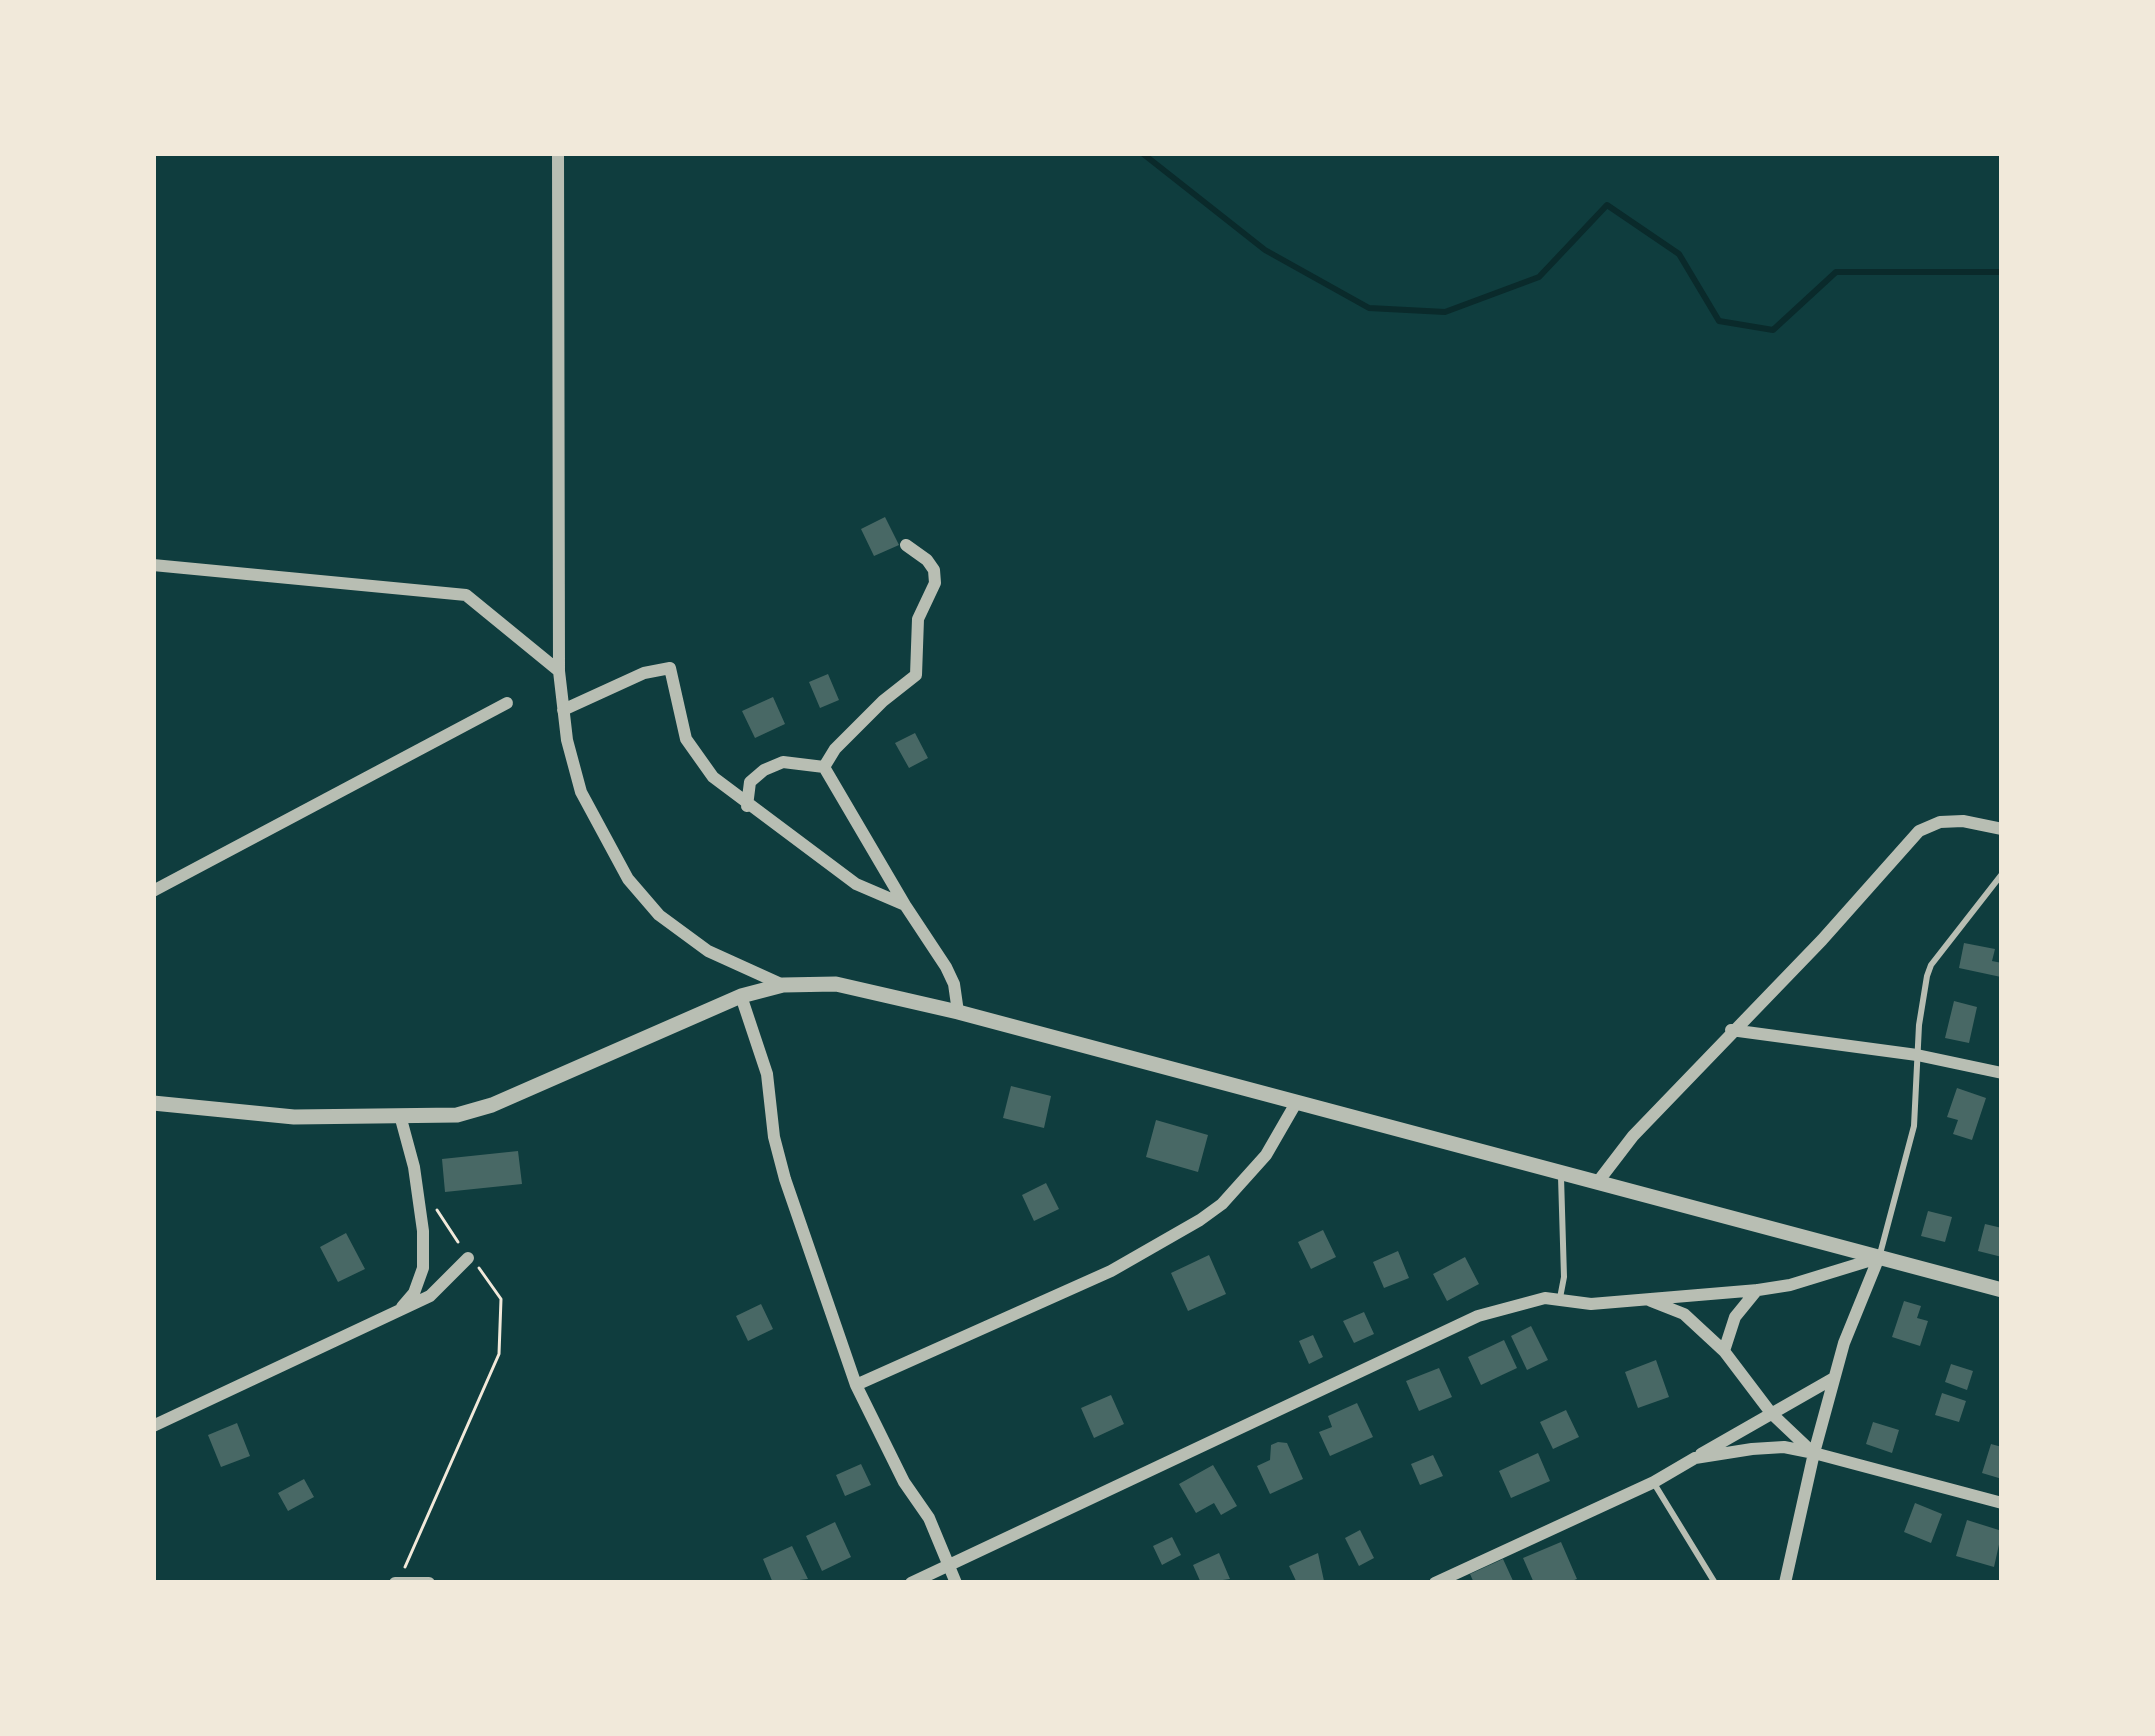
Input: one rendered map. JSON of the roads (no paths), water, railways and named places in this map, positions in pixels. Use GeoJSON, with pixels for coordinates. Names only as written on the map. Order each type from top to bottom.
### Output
{"type":"FeatureCollection","features":[{"type":"Feature","properties":{"kind":"street"},"geometry":{"type":"LineString","coordinates":[[558,153],[559,671],[581,792],[628,879],[659,916],[708,951],[783,985]]}},
{"type":"Feature","properties":{"kind":"street"},"geometry":{"type":"LineString","coordinates":[[824,767],[835,749],[916,675],[918,620],[935,583],[927,560],[906,545]]}},
{"type":"Feature","properties":{"kind":"street"},"geometry":{"type":"LineString","coordinates":[[153,566],[466,595],[559,671]]}},
{"type":"Feature","properties":{"kind":"street"},"geometry":{"type":"LineString","coordinates":[[563,710],[644,674],[670,668],[692,753],[747,806],[856,884],[905,905]]}},
{"type":"Feature","properties":{"kind":"street"},"geometry":{"type":"LineString","coordinates":[[153,891],[507,703]]}},
{"type":"Feature","properties":{"kind":"street"},"geometry":{"type":"LineString","coordinates":[[747,806],[750,782],[764,770],[783,762],[824,767]]}},
{"type":"Feature","properties":{"kind":"street"},"geometry":{"type":"LineString","coordinates":[[824,767],[946,967],[958,1012]]}},
{"type":"Feature","properties":{"kind":"street"},"geometry":{"type":"LineString","coordinates":[[1598,1183],[1633,1136],[1822,940],[1918,831],[1940,822],[1964,821],[2002,829]]}},
{"type":"Feature","properties":{"kind":"street"},"geometry":{"type":"LineString","coordinates":[[153,1102],[294,1117],[457,1115],[492,1105],[741,996],[783,985],[822,983],[868,988],[2002,1290]]}},
{"type":"Feature","properties":{"kind":"street"},"geometry":{"type":"LineString","coordinates":[[741,996],[767,1074],[785,1179],[856,1384],[887,1452],[929,1518],[956,1583]]}},
{"type":"Feature","properties":{"kind":"street"},"geometry":{"type":"LineString","coordinates":[[1731,1030],[1917,1055],[2002,1073]]}},
{"type":"Feature","properties":{"kind":"street"},"geometry":{"type":"LineString","coordinates":[[856,1384],[1112,1271],[1200,1220],[1222,1204],[1266,1155],[1296,1102]]}},
{"type":"Feature","properties":{"kind":"street"},"geometry":{"type":"LineString","coordinates":[[398,1311],[414,1292],[423,1268],[417,1188],[401,1119]]}},
{"type":"Feature","properties":{"kind":"street"},"geometry":{"type":"LineString","coordinates":[[911,1583],[1478,1316],[1560,1298],[1592,1304],[1758,1290],[1879,1257]]}},
{"type":"Feature","properties":{"kind":"street"},"geometry":{"type":"LineString","coordinates":[[1785,1583],[1844,1343],[1879,1257]]}},
{"type":"Feature","properties":{"kind":"street"},"geometry":{"type":"LineString","coordinates":[[153,1426],[444,1287],[468,1258]]}},
{"type":"Feature","properties":{"kind":"street"},"geometry":{"type":"LineString","coordinates":[[1724,1351],[1735,1317],[1758,1290]]}},
{"type":"Feature","properties":{"kind":"street"},"geometry":{"type":"LineString","coordinates":[[1649,1300],[1684,1314],[1724,1351],[1771,1413],[1814,1453]]}},
{"type":"Feature","properties":{"kind":"street"},"geometry":{"type":"LineString","coordinates":[[1435,1583],[1654,1482],[1835,1378]]}},
{"type":"Feature","properties":{"kind":"street"},"geometry":{"type":"LineString","coordinates":[[1695,1458],[1784,1447],[2002,1503]]}},
{"type":"Feature","properties":{"kind":"street"},"geometry":{"type":"LineString","coordinates":[[397,1582],[429,1583]]}},
{"type":"Feature","properties":{"kind":"lane"},"geometry":{"type":"LineString","coordinates":[[1879,1257],[1910,1149],[1917,1055],[1931,964],[2002,874]]}},
{"type":"Feature","properties":{"kind":"lane"},"geometry":{"type":"LineString","coordinates":[[1560,1298],[1564,1277],[1561,1173]]}},
{"type":"Feature","properties":{"kind":"lane"},"geometry":{"type":"LineString","coordinates":[[1654,1482],[1715,1583]]}},
{"type":"Feature","properties":{"kind":"waterway"},"geometry":{"type":"LineString","coordinates":[[1142,153],[1265,250],[1369,308],[1445,312],[1539,277],[1607,205],[1679,254],[1719,321],[1773,330],[1836,272],[2002,272]]}}]}
